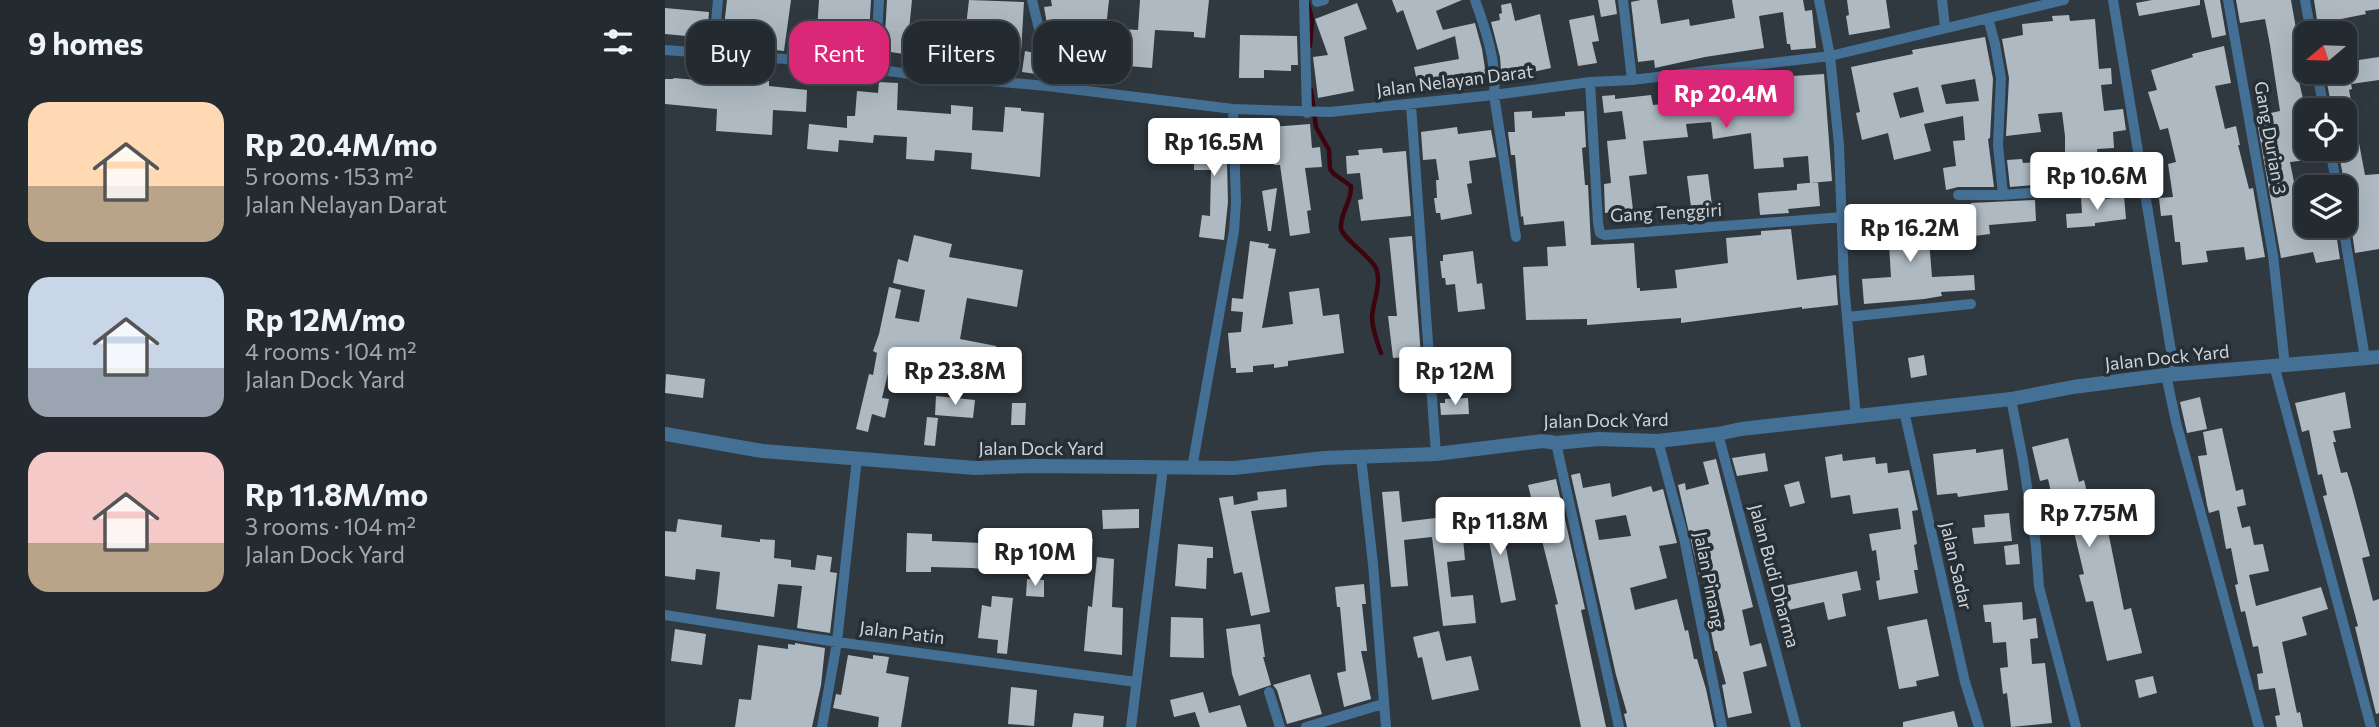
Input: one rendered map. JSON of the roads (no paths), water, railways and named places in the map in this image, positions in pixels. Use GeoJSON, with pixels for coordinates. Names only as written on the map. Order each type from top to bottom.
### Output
{"type":"FeatureCollection","features":[{"type":"Feature","properties":{"kind":"street"},"geometry":{"type":"LineString","coordinates":[[716,21],[718,0]]}},
{"type":"Feature","properties":{"kind":"street"},"geometry":{"type":"LineString","coordinates":[[878,21],[879,0]]}},
{"type":"Feature","properties":{"kind":"street"},"geometry":{"type":"LineString","coordinates":[[1032,0],[1041,37],[1047,86]]}},
{"type":"Feature","properties":{"kind":"street"},"geometry":{"type":"LineString","coordinates":[[1304,0],[1308,113]]}},
{"type":"Feature","properties":{"kind":"street"},"geometry":{"type":"LineString","coordinates":[[1475,0],[1495,81],[1494,95],[1515,237]]}},
{"type":"Feature","properties":{"kind":"street"},"geometry":{"type":"LineString","coordinates":[[1623,0],[1632,80]]}},
{"type":"Feature","properties":{"kind":"street"},"geometry":{"type":"LineString","coordinates":[[1819,0],[1830,55],[1856,418]]}},
{"type":"Feature","properties":{"kind":"street"},"geometry":{"type":"LineString","coordinates":[[1942,0],[1945,27]]}},
{"type":"Feature","properties":{"kind":"street","name":"Jalan Nelayan Darat"},"geometry":{"type":"LineString","coordinates":[[889,71],[1047,86],[1233,109],[1330,112],[1590,82],[1632,80],[1830,55],[2064,0]]}},
{"type":"Feature","properties":{"kind":"street"},"geometry":{"type":"LineString","coordinates":[[2113,0],[2144,184],[2170,375],[2169,392],[2259,727]]}},
{"type":"Feature","properties":{"kind":"street","name":"Gang Durian 3"},"geometry":{"type":"LineString","coordinates":[[2228,0],[2273,255],[2279,365],[2371,727]]}},
{"type":"Feature","properties":{"kind":"street"},"geometry":{"type":"LineString","coordinates":[[2305,0],[2309,21]]}},
{"type":"Feature","properties":{"kind":"street"},"geometry":{"type":"LineString","coordinates":[[1988,18],[2001,78],[1998,145],[2003,195]]}},
{"type":"Feature","properties":{"kind":"street","name":"Jalan Nelayan Darat"},"geometry":{"type":"LineString","coordinates":[[665,50],[686,52]]}},
{"type":"Feature","properties":{"kind":"street","name":"Gang Tenggiri"},"geometry":{"type":"LineString","coordinates":[[1590,82],[1598,223],[1601,233],[1605,235],[1843,217]]}},
{"type":"Feature","properties":{"kind":"street"},"geometry":{"type":"LineString","coordinates":[[1411,104],[1436,454]]}},
{"type":"Feature","properties":{"kind":"street"},"geometry":{"type":"LineString","coordinates":[[1192,468],[1234,231],[1236,202],[1233,109]]}},
{"type":"Feature","properties":{"kind":"street"},"geometry":{"type":"LineString","coordinates":[[1958,195],[2003,195],[2144,184]]}},
{"type":"Feature","properties":{"kind":"street"},"geometry":{"type":"LineString","coordinates":[[2346,238],[2372,358]]}},
{"type":"Feature","properties":{"kind":"street"},"geometry":{"type":"LineString","coordinates":[[1847,317],[1971,304]]}},
{"type":"Feature","properties":{"kind":"street","name":"Jalan Dock Yard"},"geometry":{"type":"LineString","coordinates":[[665,434],[762,451],[975,468],[1234,468],[1361,457],[1436,454],[1543,441],[1658,441],[1741,429],[2011,399],[2073,387],[2170,375],[2372,358]]}},
{"type":"Feature","properties":{"kind":"street"},"geometry":{"type":"LineString","coordinates":[[2011,399],[2036,546],[2039,587],[2076,727]]}},
{"type":"Feature","properties":{"kind":"street","name":"Jalan Sadar"},"geometry":{"type":"LineString","coordinates":[[1904,411],[1965,682],[1979,727]]}},
{"type":"Feature","properties":{"kind":"street","name":"Jalan Budi Dharma"},"geometry":{"type":"LineString","coordinates":[[1718,434],[1796,727]]}},
{"type":"Feature","properties":{"kind":"street","name":"Jalan Pinang"},"geometry":{"type":"LineString","coordinates":[[1658,441],[1683,538],[1721,727]]}},
{"type":"Feature","properties":{"kind":"street"},"geometry":{"type":"LineString","coordinates":[[1556,443],[1619,727]]}},
{"type":"Feature","properties":{"kind":"street"},"geometry":{"type":"LineString","coordinates":[[822,727],[837,642],[857,457]]}},
{"type":"Feature","properties":{"kind":"street"},"geometry":{"type":"LineString","coordinates":[[1361,457],[1386,727]]}},
{"type":"Feature","properties":{"kind":"street"},"geometry":{"type":"LineString","coordinates":[[1131,727],[1163,468]]}},
{"type":"Feature","properties":{"kind":"street","name":"Jalan Patin"},"geometry":{"type":"LineString","coordinates":[[665,615],[837,642],[1136,682]]}},
{"type":"Feature","properties":{"kind":"street"},"geometry":{"type":"LineString","coordinates":[[1269,692],[1280,727]]}},
{"type":"Feature","properties":{"kind":"street"},"geometry":{"type":"LineString","coordinates":[[1306,727],[1383,704]]}},
{"type":"Feature","properties":{"kind":"waterway"},"geometry":{"type":"LineString","coordinates":[[1308,3],[1312,20],[1310,46]]}},
{"type":"Feature","properties":{"kind":"waterway"},"geometry":{"type":"LineString","coordinates":[[1311,90],[1316,127],[1329,150],[1330,169],[1351,186],[1341,228],[1346,237],[1368,258],[1378,274],[1372,322],[1381,353]]}}]}
